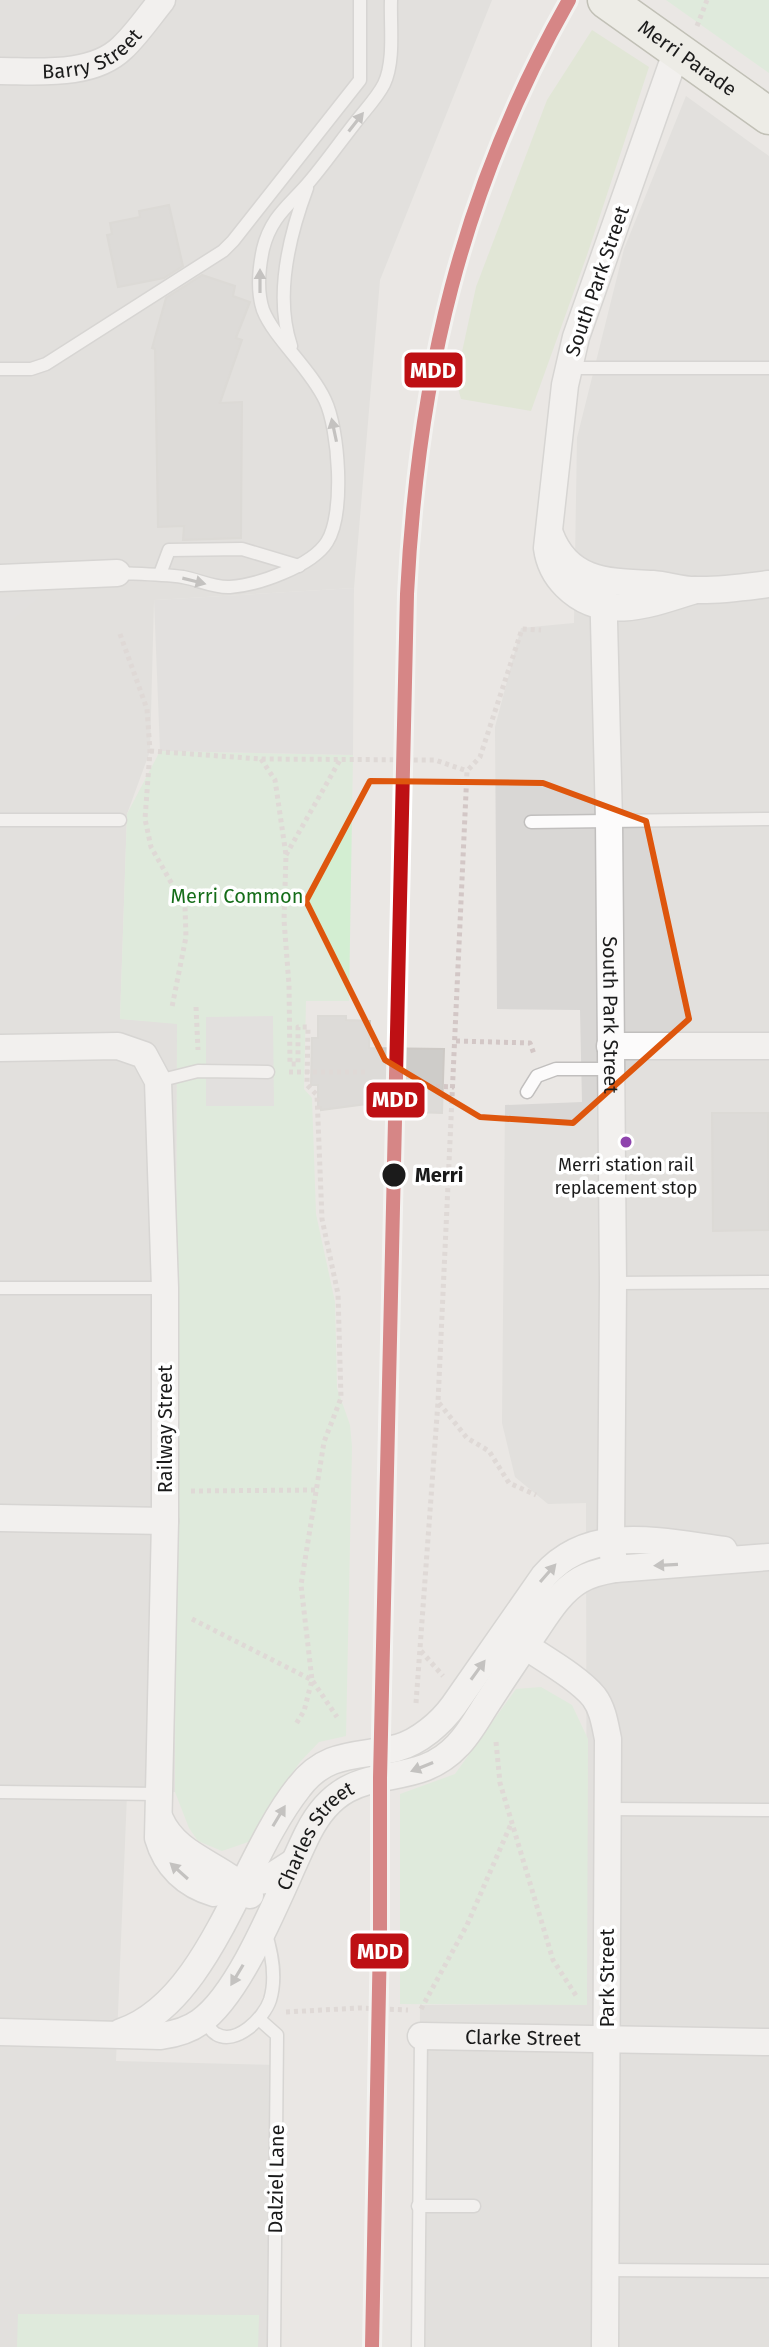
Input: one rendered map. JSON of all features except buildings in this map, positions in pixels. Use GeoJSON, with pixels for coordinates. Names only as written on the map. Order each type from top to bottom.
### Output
{"type":"FeatureCollection","features":[{"type":"Feature","properties":{"kind":"main road","name":"Merri Parade"},"geometry":{"type":"LineString","coordinates":[[606,0],[769,116]]}},
{"type":"Feature","properties":{"kind":"street","name":"Barry Street"},"geometry":{"type":"LineString","coordinates":[[0,71],[77,68],[103,61],[120,50],[162,0]]}},
{"type":"Feature","properties":{"kind":"street","name":"South Park Street"},"geometry":{"type":"LineString","coordinates":[[615,1569],[611,1541],[613,1283],[604,594],[583,600],[556,574],[547,548],[568,368],[576,337],[677,50]]}},
{"type":"Feature","properties":{"kind":"street"},"geometry":{"type":"LineString","coordinates":[[0,578],[117,573]]}},
{"type":"Feature","properties":{"kind":"street"},"geometry":{"type":"LineString","coordinates":[[604,594],[635,608],[695,590],[769,584]]}},
{"type":"Feature","properties":{"kind":"street","name":"Railway Street"},"geometry":{"type":"LineString","coordinates":[[0,1048],[118,1046],[144,1055],[158,1081],[165,1288],[165,1521],[157,1831],[161,1847],[179,1875],[214,1893],[266,1880],[294,1862]]}},
{"type":"Feature","properties":{"kind":"street"},"geometry":{"type":"LineString","coordinates":[[610,1058],[769,1046]]}},
{"type":"Feature","properties":{"kind":"street"},"geometry":{"type":"LineString","coordinates":[[0,1518],[165,1521]]}},
{"type":"Feature","properties":{"kind":"street","name":"Charles Street"},"geometry":{"type":"LineString","coordinates":[[516,1640],[544,1576],[560,1560],[590,1545],[647,1540],[769,1556]]}},
{"type":"Feature","properties":{"kind":"street","name":"Charles Street"},"geometry":{"type":"LineString","coordinates":[[264,1928],[318,1815],[335,1795],[363,1781],[415,1771],[437,1761],[458,1746],[473,1700],[516,1640],[582,1578],[615,1569],[769,1556]]}},
{"type":"Feature","properties":{"kind":"street","name":"Park Street"},"geometry":{"type":"LineString","coordinates":[[516,1640],[595,1698],[608,1739],[605,2347]]}},
{"type":"Feature","properties":{"kind":"street","name":"Charles Street"},"geometry":{"type":"LineString","coordinates":[[241,1884],[283,1810],[310,1773],[342,1757],[406,1745],[473,1700]]}},
{"type":"Feature","properties":{"kind":"street"},"geometry":{"type":"LineString","coordinates":[[0,2032],[145,2036],[172,2035],[193,2026],[222,1999],[264,1928],[253,1898],[241,1884],[196,1970],[175,1996],[153,2016],[117,2033]]}},
{"type":"Feature","properties":{"kind":"street"},"geometry":{"type":"LineString","coordinates":[[196,1970],[196,1994],[205,2018]]}},
{"type":"Feature","properties":{"kind":"street","name":"Clarke Street"},"geometry":{"type":"LineString","coordinates":[[421,2036],[769,2042]]}},
{"type":"Feature","properties":{"kind":"lane"},"geometry":{"type":"LineString","coordinates":[[0,369],[31,369],[46,364],[229,246],[360,80],[360,0]]}},
{"type":"Feature","properties":{"kind":"lane"},"geometry":{"type":"LineString","coordinates":[[117,573],[160,574],[230,587],[263,580],[299,566],[321,550],[330,536],[338,460],[335,433],[326,401],[265,314],[260,272],[264,247],[276,217],[308,183],[383,85],[389,62],[391,0]]}},
{"type":"Feature","properties":{"kind":"lane"},"geometry":{"type":"LineString","coordinates":[[294,352],[285,323],[285,270],[308,183]]}},
{"type":"Feature","properties":{"kind":"lane"},"geometry":{"type":"LineString","coordinates":[[568,368],[769,368]]}},
{"type":"Feature","properties":{"kind":"lane"},"geometry":{"type":"LineString","coordinates":[[160,574],[169,550],[242,549],[299,566]]}},
{"type":"Feature","properties":{"kind":"lane"},"geometry":{"type":"LineString","coordinates":[[531,822],[769,819]]}},
{"type":"Feature","properties":{"kind":"lane"},"geometry":{"type":"LineString","coordinates":[[0,820],[120,820]]}},
{"type":"Feature","properties":{"kind":"lane"},"geometry":{"type":"LineString","coordinates":[[527,1092],[537,1076],[610,1058]]}},
{"type":"Feature","properties":{"kind":"lane"},"geometry":{"type":"LineString","coordinates":[[158,1081],[198,1071],[268,1072]]}},
{"type":"Feature","properties":{"kind":"lane"},"geometry":{"type":"LineString","coordinates":[[613,1283],[769,1282]]}},
{"type":"Feature","properties":{"kind":"lane"},"geometry":{"type":"LineString","coordinates":[[0,1288],[165,1288]]}},
{"type":"Feature","properties":{"kind":"lane"},"geometry":{"type":"LineString","coordinates":[[0,1792],[158,1801]]}},
{"type":"Feature","properties":{"kind":"lane"},"geometry":{"type":"LineString","coordinates":[[608,1809],[769,1810]]}},
{"type":"Feature","properties":{"kind":"lane"},"geometry":{"type":"LineString","coordinates":[[205,2018],[213,2032],[220,2035],[245,2031],[262,2015],[269,2001],[274,1977],[264,1928]]}},
{"type":"Feature","properties":{"kind":"lane","name":"Dalziel Lane"},"geometry":{"type":"LineString","coordinates":[[262,2015],[277,2035],[274,2347]]}},
{"type":"Feature","properties":{"kind":"lane"},"geometry":{"type":"LineString","coordinates":[[418,2347],[421,2036]]}},
{"type":"Feature","properties":{"kind":"lane"},"geometry":{"type":"LineString","coordinates":[[418,2206],[474,2206]]}},
{"type":"Feature","properties":{"kind":"lane"},"geometry":{"type":"LineString","coordinates":[[604,2270],[769,2271]]}},
{"type":"Feature","properties":{"kind":"path"},"geometry":{"type":"LineString","coordinates":[[416,1708],[438,1402],[467,771],[480,757],[522,629],[541,630]]}},
{"type":"Feature","properties":{"kind":"path"},"geometry":{"type":"LineString","coordinates":[[120,634],[147,709],[150,751],[145,819],[151,847],[185,907],[186,937],[172,1007]]}},
{"type":"Feature","properties":{"kind":"path"},"geometry":{"type":"LineString","coordinates":[[150,751],[261,759],[435,760],[467,771]]}},
{"type":"Feature","properties":{"kind":"path"},"geometry":{"type":"LineString","coordinates":[[261,759],[275,780],[286,855],[284,920],[290,1064],[298,1064],[298,1027],[308,1027],[307,1085],[317,1095],[322,1219],[338,1294],[341,1398],[324,1442],[301,1585],[312,1680],[304,1711],[296,1724]]}},
{"type":"Feature","properties":{"kind":"path"},"geometry":{"type":"LineString","coordinates":[[286,855],[340,759]]}},
{"type":"Feature","properties":{"kind":"path"},"geometry":{"type":"LineString","coordinates":[[196,1007],[198,1071]]}},
{"type":"Feature","properties":{"kind":"path"},"geometry":{"type":"LineString","coordinates":[[456,1041],[530,1043]]}},
{"type":"Feature","properties":{"kind":"path"},"geometry":{"type":"LineString","coordinates":[[307,1072],[367,1072]]}},
{"type":"Feature","properties":{"kind":"path"},"geometry":{"type":"LineString","coordinates":[[404,1085],[454,1087]]}},
{"type":"Feature","properties":{"kind":"path"},"geometry":{"type":"LineString","coordinates":[[438,1402],[467,1438],[489,1451],[509,1483],[536,1495]]}},
{"type":"Feature","properties":{"kind":"path"},"geometry":{"type":"LineString","coordinates":[[165,1490],[317,1490]]}},
{"type":"Feature","properties":{"kind":"path"},"geometry":{"type":"LineString","coordinates":[[163,1604],[312,1680],[337,1717]]}},
{"type":"Feature","properties":{"kind":"path"},"geometry":{"type":"LineString","coordinates":[[420,1650],[440,1674],[494,1719],[500,1783],[511,1823],[553,1960],[579,2000]]}},
{"type":"Feature","properties":{"kind":"path"},"geometry":{"type":"LineString","coordinates":[[262,2015],[359,2008],[421,2010],[467,1925],[511,1823]]}},
{"type":"Feature","properties":{"kind":"highlighted area"},"geometry":{"type":"Polygon","coordinates":[[[370,781],[543,783],[646,821],[689,1019],[573,1123],[480,1117],[385,1060],[306,901],[370,781]]]}},
{"type":"Feature","properties":{"kind":"shaded area"},"geometry":{"type":"Polygon","coordinates":[[[0,0],[492,0],[380,280],[354,588],[154,600],[150,751],[127,814],[120,1019],[177,1023],[175,1792],[127,1794],[116,2061],[277,2065],[274,2347],[0,2347],[0,0]]]}},
{"type":"Feature","properties":{"kind":"shaded area"},"geometry":{"type":"Polygon","coordinates":[[[686,96],[769,156],[769,2347],[418,2347],[420,2005],[587,2004],[586,1503],[548,1504],[515,1477],[502,1423],[505,1105],[582,1102],[580,1010],[497,1009],[495,727],[521,628],[574,623],[577,438],[624,249],[686,96]]]}},
{"type":"Feature","properties":{"kind":"shaded area"},"geometry":{"type":"Polygon","coordinates":[[[354,588],[353,755],[160,751],[154,600],[354,588]]]}},
{"type":"Feature","properties":{"kind":"shaded area"},"geometry":{"type":"Polygon","coordinates":[[[0,597],[40,597],[13,620],[0,620],[0,597]]]}},
{"type":"Feature","properties":{"kind":"shaded area"},"geometry":{"type":"Polygon","coordinates":[[[273,1016],[274,1106],[206,1106],[206,1017],[273,1016]]]}},
{"type":"Feature","properties":{"kind":"green space"},"geometry":{"type":"Polygon","coordinates":[[[666,0],[769,0],[769,73],[666,0]]]}},
{"type":"Feature","properties":{"kind":"green space"},"geometry":{"type":"Polygon","coordinates":[[[592,30],[649,67],[587,255],[531,411],[461,399],[456,380],[476,287],[547,100],[592,30]]]}},
{"type":"Feature","properties":{"kind":"green space","name":"Merri Common"},"geometry":{"type":"Polygon","coordinates":[[[160,751],[353,755],[349,1001],[306,1001],[304,1089],[312,1098],[316,1214],[335,1302],[337,1388],[350,1425],[352,1447],[346,1736],[319,1742],[300,1762],[276,1796],[251,1841],[222,1851],[198,1841],[189,1828],[175,1792],[177,1024],[120,1019],[127,814],[160,751]]]}},
{"type":"Feature","properties":{"kind":"green space"},"geometry":{"type":"Polygon","coordinates":[[[541,1687],[572,1705],[588,1739],[587,2005],[400,2004],[400,1794],[455,1774],[516,1689],[541,1687]]]}},
{"type":"Feature","properties":{"kind":"green space"},"geometry":{"type":"Polygon","coordinates":[[[18,2314],[259,2315],[258,2347],[17,2347],[18,2314]]]}},
{"type":"Feature","properties":{"kind":"transit line","name":"MDD"},"geometry":{"type":"LineString","coordinates":[[372,2347],[380,1778],[407,594],[413,514],[435,361],[473,214],[531,71],[569,0]]}},
{"type":"Feature","properties":{"kind":"place","name":"Merri station rail replacement stop"},"geometry":{"type":"Point","coordinates":[626,1142]}},
{"type":"Feature","properties":{"kind":"place","name":"Merri"},"geometry":{"type":"Point","coordinates":[394,1175]}}]}
